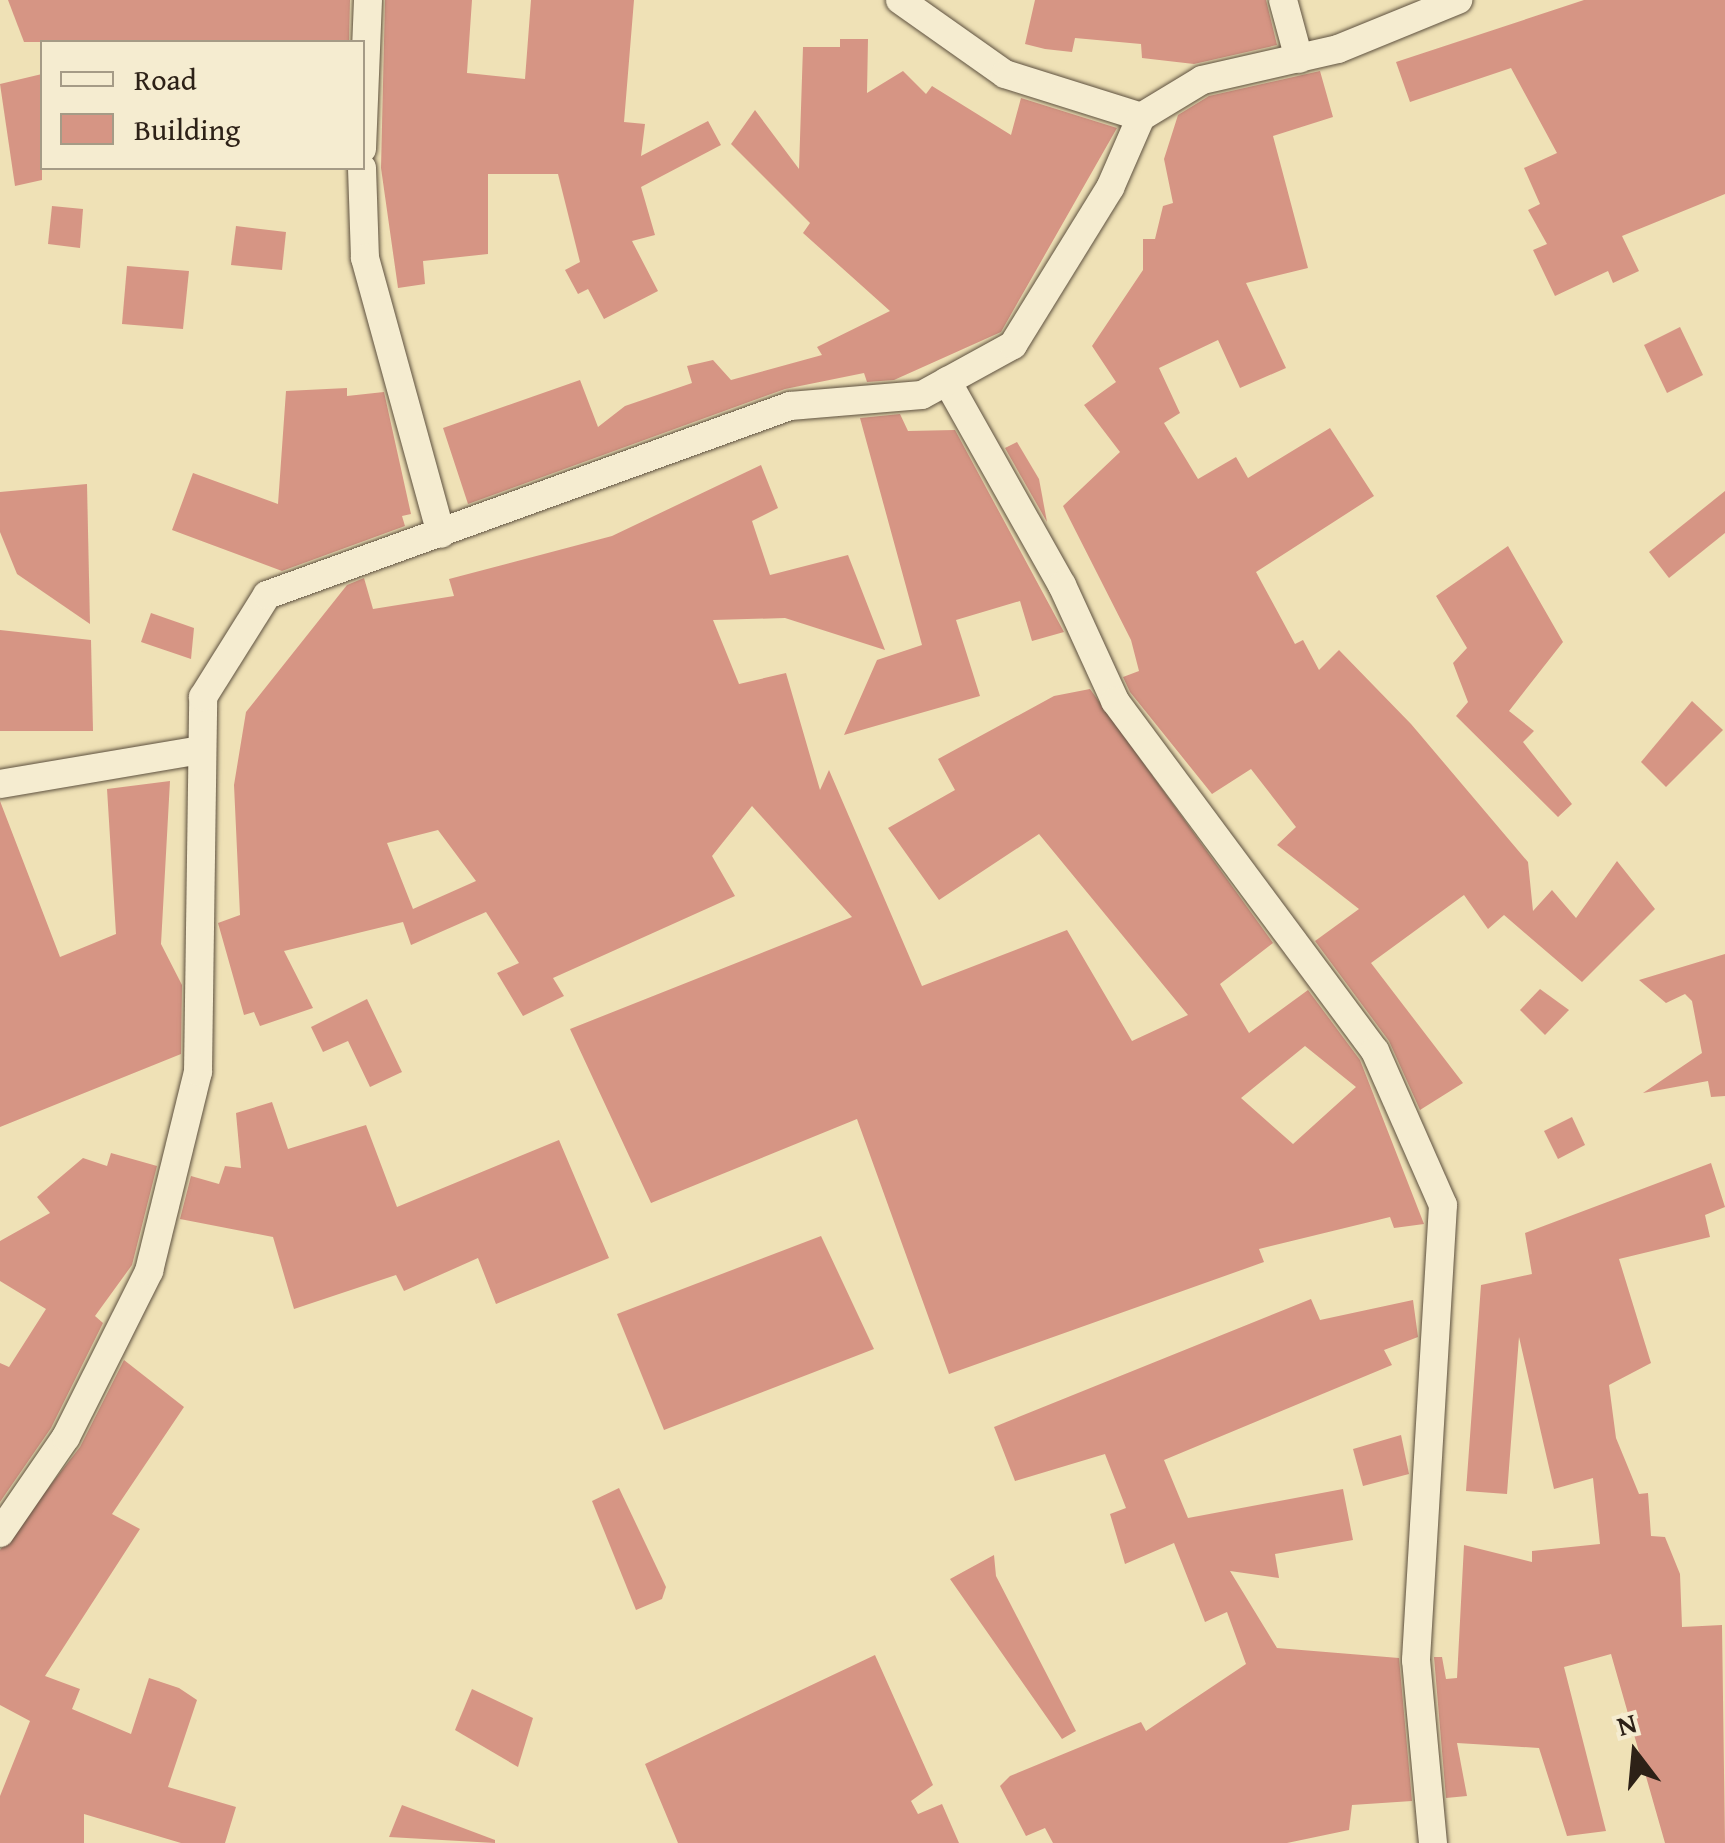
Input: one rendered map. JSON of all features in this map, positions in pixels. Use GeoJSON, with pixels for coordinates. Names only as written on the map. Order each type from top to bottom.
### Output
{"type":"FeatureCollection","features":[{"type":"Feature","properties":{"kind":"street"},"geometry":{"type":"LineString","coordinates":[[365,74],[368,0]]}},
{"type":"Feature","properties":{"kind":"street"},"geometry":{"type":"LineString","coordinates":[[900,0],[1006,74],[1140,117]]}},
{"type":"Feature","properties":{"kind":"street"},"geometry":{"type":"LineString","coordinates":[[1283,0],[1299,59]]}},
{"type":"Feature","properties":{"kind":"street"},"geometry":{"type":"LineString","coordinates":[[0,1533],[66,1436],[149,1271],[198,1072],[203,697],[267,595],[790,406],[922,395],[1013,345],[1110,188],[1140,117],[1202,80],[1299,59],[1458,0]]}},
{"type":"Feature","properties":{"kind":"street"},"geometry":{"type":"LineString","coordinates":[[362,170],[365,258],[441,534]]}},
{"type":"Feature","properties":{"kind":"street"},"geometry":{"type":"LineString","coordinates":[[946,381],[1062,585],[1115,702],[1375,1051],[1444,1205],[1416,1660],[1433,1843]]}},
{"type":"Feature","properties":{"kind":"street"},"geometry":{"type":"LineString","coordinates":[[0,784],[200,750]]}},
{"type":"Feature","properties":{"kind":"building"},"geometry":{"type":"Polygon","coordinates":[[[8,0],[350,0],[349,40],[24,42],[8,0]]]}},
{"type":"Feature","properties":{"kind":"building"},"geometry":{"type":"Polygon","coordinates":[[[385,0],[472,0],[467,73],[525,79],[531,0],[634,0],[624,122],[645,124],[641,156],[708,121],[721,145],[641,187],[655,235],[632,241],[658,291],[604,319],[588,289],[578,294],[565,270],[580,262],[558,174],[488,174],[488,254],[423,261],[425,284],[398,288],[381,168],[385,0]]]}},
{"type":"Feature","properties":{"kind":"building"},"geometry":{"type":"Polygon","coordinates":[[[1035,0],[1266,0],[1277,45],[1194,64],[1142,58],[1141,44],[1075,38],[1072,52],[1045,49],[1025,44],[1035,0]]]}},
{"type":"Feature","properties":{"kind":"building"},"geometry":{"type":"Polygon","coordinates":[[[1584,0],[1725,0],[1725,194],[1622,236],[1639,271],[1613,283],[1608,271],[1555,296],[1533,250],[1547,244],[1528,210],[1540,204],[1524,168],[1557,153],[1511,68],[1410,102],[1396,62],[1584,0]]]}},
{"type":"Feature","properties":{"kind":"building"},"geometry":{"type":"Polygon","coordinates":[[[840,39],[868,39],[867,93],[903,71],[926,94],[932,86],[1011,135],[1021,98],[1117,128],[1001,332],[894,380],[867,382],[864,373],[785,389],[468,504],[443,428],[580,380],[598,427],[625,406],[692,383],[687,366],[713,360],[731,380],[822,355],[817,347],[890,311],[803,233],[810,223],[731,144],[755,110],[799,169],[803,47],[840,47],[840,39]]]}},
{"type":"Feature","properties":{"kind":"building"},"geometry":{"type":"Polygon","coordinates":[[[1320,71],[1333,117],[1273,136],[1308,268],[1246,283],[1286,368],[1240,388],[1218,340],[1159,368],[1180,413],[1164,423],[1198,479],[1236,457],[1248,478],[1330,428],[1374,496],[1256,572],[1295,644],[1303,640],[1319,670],[1339,650],[1411,724],[1528,862],[1533,911],[1552,890],[1576,918],[1617,861],[1655,909],[1582,982],[1504,915],[1488,929],[1464,895],[1371,963],[1463,1083],[1420,1110],[1389,1041],[1315,941],[1359,909],[1277,845],[1296,827],[1251,769],[1212,794],[1130,692],[1123,677],[1139,671],[1131,640],[1063,506],[1120,452],[1084,405],[1116,382],[1092,346],[1143,270],[1143,239],[1155,239],[1163,206],[1173,203],[1164,159],[1178,115],[1209,96],[1320,71]]]}},
{"type":"Feature","properties":{"kind":"building"},"geometry":{"type":"Polygon","coordinates":[[[40,74],[42,180],[15,186],[0,84],[40,74]]]}},
{"type":"Feature","properties":{"kind":"building"},"geometry":{"type":"Polygon","coordinates":[[[52,206],[83,209],[80,248],[48,244],[52,206]]]}},
{"type":"Feature","properties":{"kind":"building"},"geometry":{"type":"Polygon","coordinates":[[[236,226],[286,232],[282,270],[231,265],[236,226]]]}},
{"type":"Feature","properties":{"kind":"building"},"geometry":{"type":"Polygon","coordinates":[[[127,266],[189,271],[183,329],[122,324],[127,266]]]}},
{"type":"Feature","properties":{"kind":"building"},"geometry":{"type":"Polygon","coordinates":[[[1680,327],[1703,375],[1667,393],[1644,345],[1680,327]]]}},
{"type":"Feature","properties":{"kind":"building"},"geometry":{"type":"Polygon","coordinates":[[[347,388],[347,396],[384,392],[411,514],[402,516],[405,526],[282,571],[172,530],[193,473],[278,504],[286,391],[347,388]]]}},
{"type":"Feature","properties":{"kind":"building"},"geometry":{"type":"Polygon","coordinates":[[[900,414],[908,431],[955,430],[1064,632],[1032,641],[1020,601],[956,620],[980,696],[844,735],[877,660],[922,645],[860,418],[900,414]]]}},
{"type":"Feature","properties":{"kind":"building"},"geometry":{"type":"Polygon","coordinates":[[[1017,442],[1039,479],[1047,522],[1005,448],[1017,442]]]}},
{"type":"Feature","properties":{"kind":"building"},"geometry":{"type":"Polygon","coordinates":[[[761,465],[778,508],[752,521],[770,575],[848,555],[885,650],[785,618],[713,620],[739,684],[786,673],[820,790],[829,770],[922,986],[1067,930],[1132,1041],[1188,1015],[1039,834],[939,900],[888,828],[955,790],[938,759],[1054,696],[1090,689],[1273,943],[1220,984],[1249,1033],[1308,990],[1360,1060],[1424,1224],[1394,1228],[1390,1217],[1259,1249],[1264,1262],[949,1374],[857,1119],[651,1203],[570,1029],[852,917],[752,806],[712,856],[735,896],[553,978],[564,996],[523,1016],[497,973],[519,963],[486,912],[411,945],[403,922],[284,951],[313,1008],[260,1026],[254,1012],[244,1015],[218,923],[240,915],[234,785],[246,712],[347,585],[364,578],[373,609],[454,596],[449,579],[612,536],[761,465]],[[438,830],[387,843],[413,909],[476,881],[438,830]],[[1305,1046],[1241,1098],[1293,1144],[1356,1087],[1305,1046]]]}},
{"type":"Feature","properties":{"kind":"building"},"geometry":{"type":"Polygon","coordinates":[[[87,484],[90,624],[17,574],[0,532],[0,492],[87,484]]]}},
{"type":"Feature","properties":{"kind":"building"},"geometry":{"type":"Polygon","coordinates":[[[1725,491],[1725,533],[1669,578],[1649,552],[1725,491]]]}},
{"type":"Feature","properties":{"kind":"building"},"geometry":{"type":"Polygon","coordinates":[[[1508,546],[1563,642],[1509,711],[1534,731],[1523,742],[1572,804],[1558,817],[1456,716],[1468,702],[1453,663],[1467,648],[1436,596],[1508,546]]]}},
{"type":"Feature","properties":{"kind":"building"},"geometry":{"type":"Polygon","coordinates":[[[151,613],[194,628],[191,659],[141,642],[151,613]]]}},
{"type":"Feature","properties":{"kind":"building"},"geometry":{"type":"Polygon","coordinates":[[[0,630],[91,640],[93,731],[0,731],[0,630]]]}},
{"type":"Feature","properties":{"kind":"building"},"geometry":{"type":"Polygon","coordinates":[[[1692,701],[1723,730],[1666,787],[1641,762],[1692,701]]]}},
{"type":"Feature","properties":{"kind":"building"},"geometry":{"type":"Polygon","coordinates":[[[170,781],[161,944],[182,985],[181,1054],[0,1127],[0,801],[60,957],[116,934],[107,789],[170,781]]]}},
{"type":"Feature","properties":{"kind":"building"},"geometry":{"type":"Polygon","coordinates":[[[1725,954],[1725,1096],[1711,1097],[1708,1081],[1643,1093],[1702,1053],[1692,1001],[1685,994],[1666,1003],[1639,980],[1725,954]]]}},
{"type":"Feature","properties":{"kind":"building"},"geometry":{"type":"Polygon","coordinates":[[[1540,989],[1569,1010],[1545,1035],[1520,1010],[1540,989]]]}},
{"type":"Feature","properties":{"kind":"building"},"geometry":{"type":"Polygon","coordinates":[[[367,999],[402,1072],[370,1087],[348,1041],[323,1052],[311,1027],[367,999]]]}},
{"type":"Feature","properties":{"kind":"building"},"geometry":{"type":"Polygon","coordinates":[[[272,1102],[288,1149],[366,1125],[397,1207],[559,1140],[609,1258],[496,1304],[478,1258],[404,1291],[396,1275],[294,1309],[273,1237],[180,1219],[191,1176],[219,1184],[225,1166],[241,1168],[236,1113],[272,1102]]]}},
{"type":"Feature","properties":{"kind":"building"},"geometry":{"type":"Polygon","coordinates":[[[1572,1117],[1585,1145],[1558,1159],[1544,1131],[1572,1117]]]}},
{"type":"Feature","properties":{"kind":"building"},"geometry":{"type":"Polygon","coordinates":[[[111,1153],[157,1166],[132,1265],[95,1316],[103,1323],[51,1428],[0,1502],[0,1363],[9,1367],[46,1309],[0,1281],[0,1241],[50,1213],[37,1197],[83,1158],[107,1166],[111,1153]]]}},
{"type":"Feature","properties":{"kind":"building"},"geometry":{"type":"Polygon","coordinates":[[[1711,1163],[1725,1207],[1705,1215],[1710,1237],[1619,1259],[1651,1363],[1609,1385],[1616,1438],[1639,1494],[1648,1493],[1651,1536],[1665,1537],[1680,1574],[1682,1627],[1722,1625],[1725,1843],[1665,1843],[1611,1654],[1564,1667],[1606,1831],[1567,1836],[1539,1748],[1457,1743],[1467,1796],[1446,1798],[1434,1657],[1442,1657],[1446,1679],[1457,1678],[1464,1545],[1532,1562],[1532,1551],[1600,1544],[1593,1478],[1554,1489],[1519,1337],[1507,1494],[1466,1491],[1481,1285],[1532,1274],[1525,1233],[1711,1163]]]}},
{"type":"Feature","properties":{"kind":"building"},"geometry":{"type":"Polygon","coordinates":[[[821,1236],[874,1349],[664,1430],[617,1314],[821,1236]]]}},
{"type":"Feature","properties":{"kind":"building"},"geometry":{"type":"Polygon","coordinates":[[[1311,1299],[1320,1320],[1413,1300],[1418,1337],[1384,1350],[1392,1365],[1164,1460],[1188,1518],[1343,1489],[1353,1540],[1275,1554],[1279,1578],[1230,1571],[1277,1648],[1399,1658],[1412,1801],[1352,1805],[1349,1830],[1287,1843],[1053,1843],[1045,1828],[1026,1836],[1000,1786],[1010,1776],[1141,1722],[1146,1731],[1246,1664],[1227,1612],[1205,1622],[1174,1543],[1125,1564],[1110,1514],[1126,1508],[1105,1454],[1015,1481],[994,1427],[1311,1299]]]}},
{"type":"Feature","properties":{"kind":"building"},"geometry":{"type":"Polygon","coordinates":[[[124,1360],[184,1407],[112,1514],[140,1529],[45,1676],[80,1689],[72,1709],[131,1734],[149,1678],[179,1688],[197,1700],[168,1787],[236,1807],[225,1843],[181,1843],[84,1814],[84,1843],[0,1843],[0,1796],[30,1721],[0,1705],[0,1550],[80,1447],[124,1360]]]}},
{"type":"Feature","properties":{"kind":"building"},"geometry":{"type":"Polygon","coordinates":[[[1401,1435],[1409,1474],[1363,1486],[1353,1449],[1401,1435]]]}},
{"type":"Feature","properties":{"kind":"building"},"geometry":{"type":"Polygon","coordinates":[[[619,1488],[666,1587],[662,1599],[636,1610],[592,1501],[619,1488]]]}},
{"type":"Feature","properties":{"kind":"building"},"geometry":{"type":"Polygon","coordinates":[[[994,1555],[996,1576],[1076,1731],[1062,1739],[950,1579],[994,1555]]]}},
{"type":"Feature","properties":{"kind":"building"},"geometry":{"type":"Polygon","coordinates":[[[875,1655],[933,1785],[911,1801],[918,1814],[942,1804],[959,1843],[678,1843],[645,1764],[875,1655]]]}},
{"type":"Feature","properties":{"kind":"building"},"geometry":{"type":"Polygon","coordinates":[[[472,1689],[533,1718],[518,1767],[455,1730],[472,1689]]]}},
{"type":"Feature","properties":{"kind":"building"},"geometry":{"type":"Polygon","coordinates":[[[402,1805],[495,1840],[495,1843],[389,1837],[402,1805]]]}}]}
